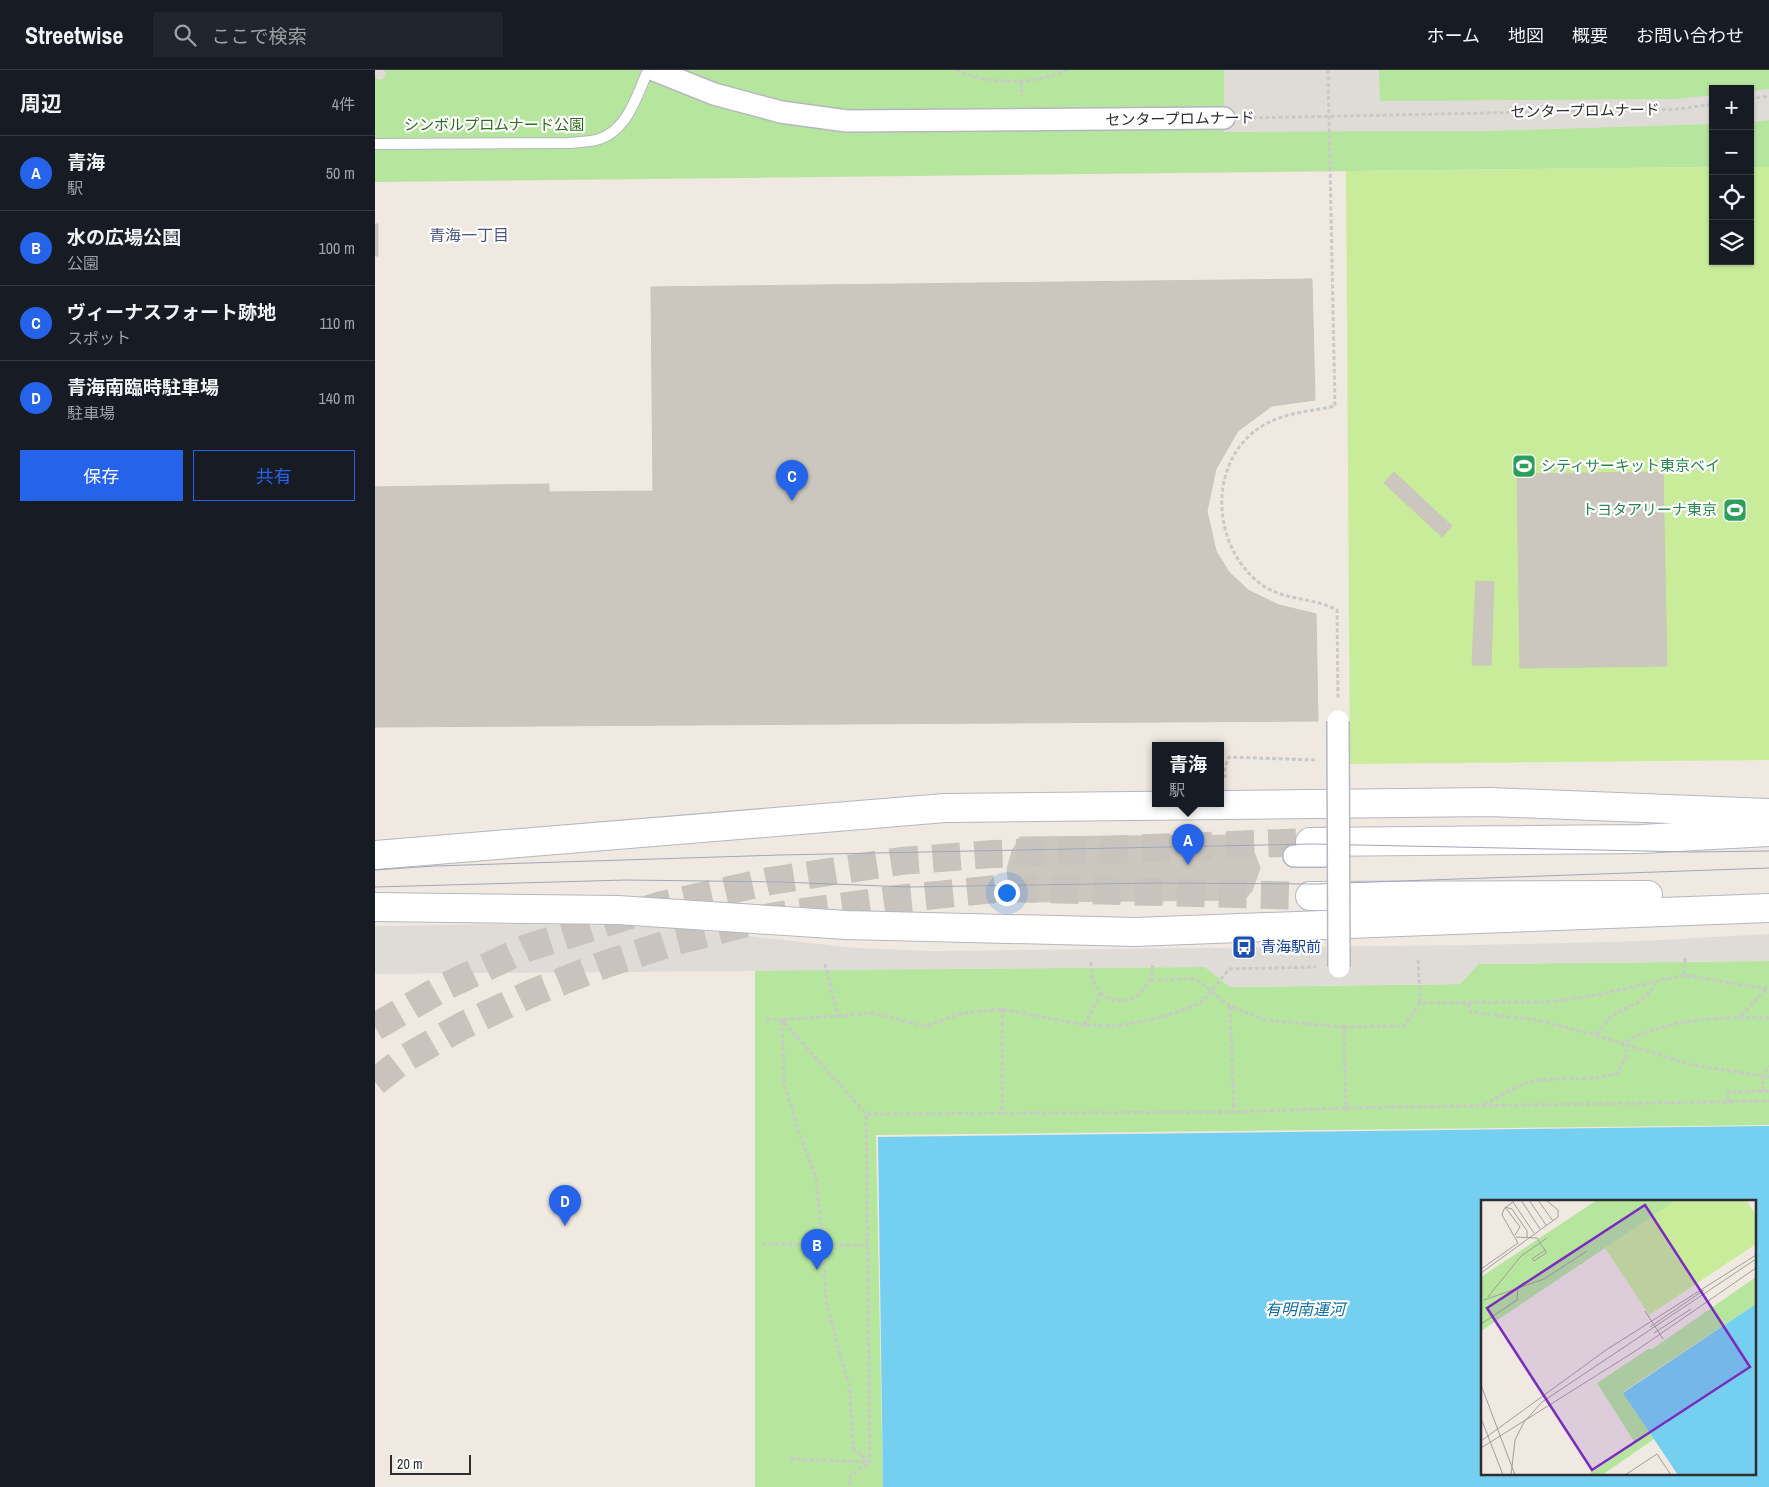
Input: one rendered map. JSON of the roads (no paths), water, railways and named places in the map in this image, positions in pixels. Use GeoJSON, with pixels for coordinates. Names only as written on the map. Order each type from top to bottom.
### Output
{"type":"FeatureCollection","features":[{"type":"Feature","properties":{"kind":"street","name":"センタープロムナード"},"geometry":{"type":"LineString","coordinates":[[654,70],[733,99],[781,112],[847,122],[1224,118]]}},
{"type":"Feature","properties":{"kind":"street"},"geometry":{"type":"LineString","coordinates":[[1338,721],[1337,856],[1339,966]]}},
{"type":"Feature","properties":{"kind":"street"},"geometry":{"type":"LineString","coordinates":[[1224,805],[1491,802],[1769,813]]}},
{"type":"Feature","properties":{"kind":"street"},"geometry":{"type":"LineString","coordinates":[[375,854],[945,808],[1152,806]]}},
{"type":"Feature","properties":{"kind":"street"},"geometry":{"type":"LineString","coordinates":[[1302,849],[1641,839],[1769,832]]}},
{"type":"Feature","properties":{"kind":"street"},"geometry":{"type":"LineString","coordinates":[[1302,849],[1337,856]]}},
{"type":"Feature","properties":{"kind":"street"},"geometry":{"type":"LineString","coordinates":[[1310,896],[1641,895],[1769,897]]}},
{"type":"Feature","properties":{"kind":"street"},"geometry":{"type":"LineString","coordinates":[[375,907],[618,910],[846,926],[1135,932],[1769,908]]}},
{"type":"Feature","properties":{"kind":"lane"},"geometry":{"type":"LineString","coordinates":[[375,144],[569,143],[597,140],[617,129],[632,109],[648,70]]}},
{"type":"Feature","properties":{"kind":"water","name":"有明南運河"},"geometry":{"type":"Polygon","coordinates":[[[1769,1126],[1769,1487],[883,1487],[878,1137],[1769,1126]]]}},
{"type":"Feature","properties":{"kind":"tunnel"},"geometry":{"type":"LineString","coordinates":[[375,1027],[446,986],[527,948],[658,906],[770,881],[901,861],[993,854],[1310,842]]}},
{"type":"Feature","properties":{"kind":"tunnel"},"geometry":{"type":"LineString","coordinates":[[375,1082],[404,1059],[462,1026],[532,993],[603,965],[673,942],[775,916],[897,899],[1006,888],[1310,896]]}},
{"type":"Feature","properties":{"kind":"tram line"},"geometry":{"type":"LineString","coordinates":[[375,870],[435,866],[780,855],[1312,844],[1691,852],[1769,851]]}},
{"type":"Feature","properties":{"kind":"tram line"},"geometry":{"type":"LineString","coordinates":[[375,887],[626,880],[782,882],[909,887],[1155,883],[1316,884],[1769,868]]}},
{"type":"Feature","properties":{"kind":"place","name":"シティサーキット東京ベイ"},"geometry":{"type":"Point","coordinates":[1524,466]}},
{"type":"Feature","properties":{"kind":"place","name":"ヴィーナスフォート跡地"},"geometry":{"type":"Point","coordinates":[792,501]}},
{"type":"Feature","properties":{"kind":"place","name":"トヨタアリーナ東京"},"geometry":{"type":"Point","coordinates":[1735,510]}},
{"type":"Feature","properties":{"kind":"place","name":"青海"},"geometry":{"type":"Point","coordinates":[1188,865]}},
{"type":"Feature","properties":{"kind":"place","name":"青海駅前"},"geometry":{"type":"Point","coordinates":[1244,947]}},
{"type":"Feature","properties":{"kind":"place","name":"青海南臨時駐車場"},"geometry":{"type":"Point","coordinates":[565,1226]}},
{"type":"Feature","properties":{"kind":"place","name":"水の広場公園"},"geometry":{"type":"Point","coordinates":[817,1270]}},
{"type":"Feature","properties":{"kind":"district","name":"青海一丁目"},"geometry":{"type":"Point","coordinates":[469,235]}},
{"type":"Feature","properties":{"kind":"park label","name":"シンボルプロムナード公園"},"geometry":{"type":"Point","coordinates":[494,125]}}]}
